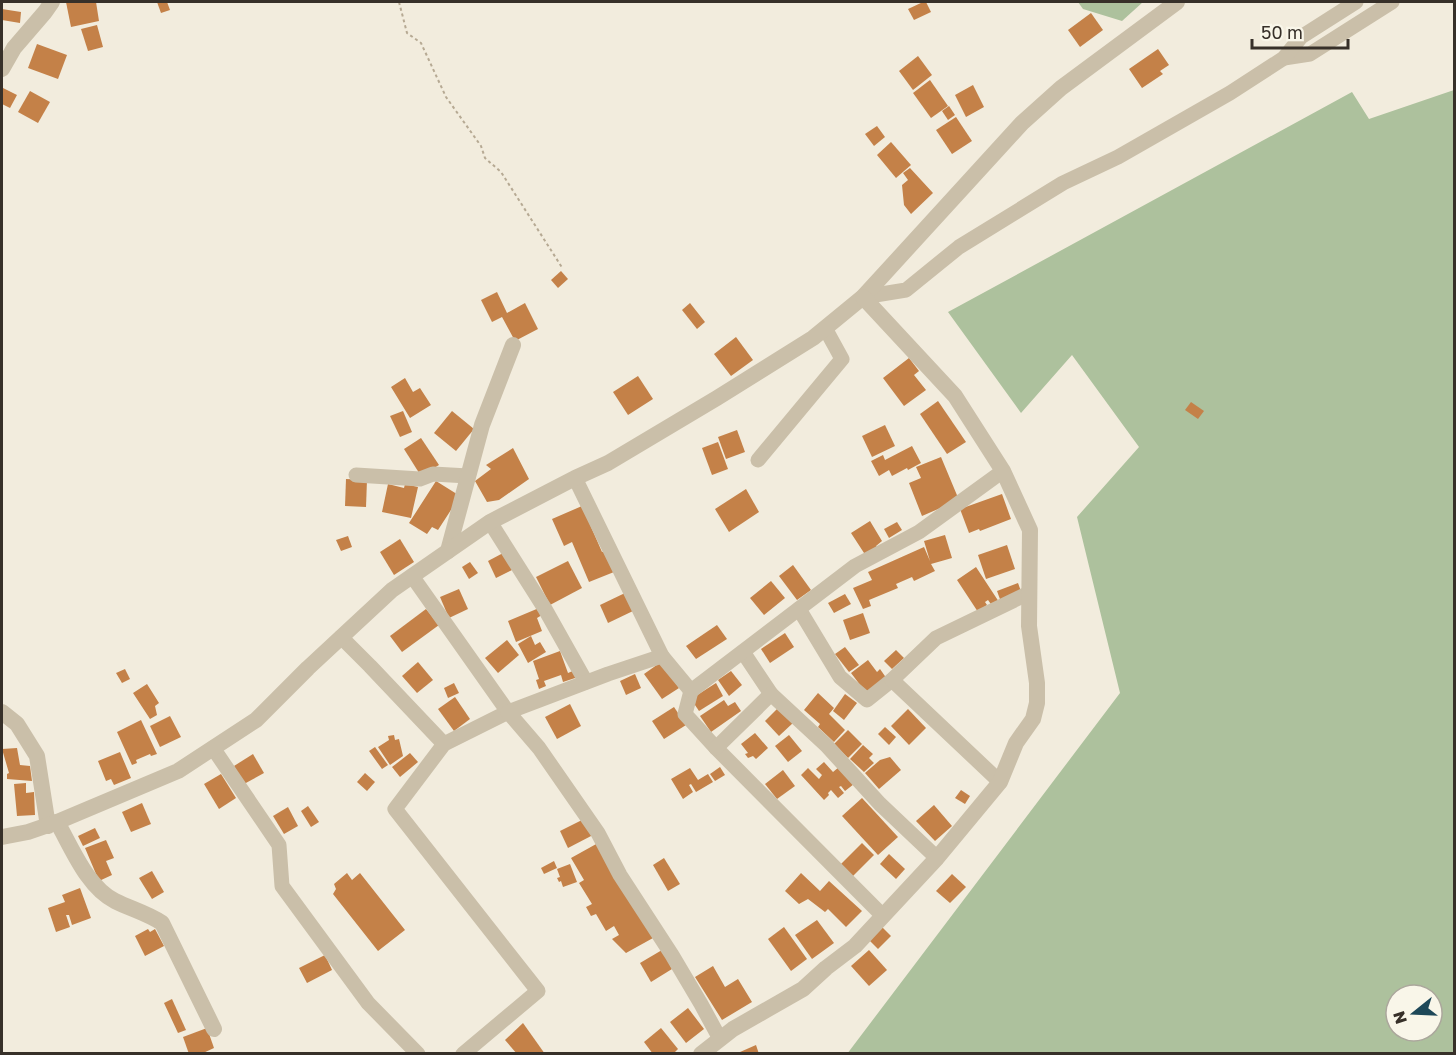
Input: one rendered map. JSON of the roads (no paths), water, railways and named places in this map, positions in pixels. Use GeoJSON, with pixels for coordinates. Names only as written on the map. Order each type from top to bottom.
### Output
{"type":"FeatureCollection","features":[{"type":"Feature","properties":{"kind":"street"},"geometry":{"type":"LineString","coordinates":[[2,69],[14,48],[52,2]]}},
{"type":"Feature","properties":{"kind":"street"},"geometry":{"type":"LineString","coordinates":[[2,837],[53,824],[178,771],[256,720],[393,590],[490,522],[608,463],[803,344],[863,297],[1022,123],[1061,88],[1177,2]]}},
{"type":"Feature","properties":{"kind":"street"},"geometry":{"type":"LineString","coordinates":[[863,297],[906,290],[959,247],[1063,183],[1118,157],[1230,93],[1284,58],[1301,37],[1356,2]]}},
{"type":"Feature","properties":{"kind":"street"},"geometry":{"type":"LineString","coordinates":[[1284,58],[1310,54],[1392,2]]}},
{"type":"Feature","properties":{"kind":"street"},"geometry":{"type":"LineString","coordinates":[[701,1053],[733,1029],[803,990],[826,968],[855,946],[938,858],[1000,782],[1016,743],[1033,719],[1037,703],[1037,683],[1029,626],[1030,530],[1003,471],[955,396],[863,297]]}},
{"type":"Feature","properties":{"kind":"street"},"geometry":{"type":"LineString","coordinates":[[758,460],[842,359],[825,328]]}},
{"type":"Feature","properties":{"kind":"street"},"geometry":{"type":"LineString","coordinates":[[448,551],[482,426],[513,345]]}},
{"type":"Feature","properties":{"kind":"street"},"geometry":{"type":"LineString","coordinates":[[883,916],[684,714],[691,691],[855,566],[919,532],[1003,471]]}},
{"type":"Feature","properties":{"kind":"street"},"geometry":{"type":"LineString","coordinates":[[356,475],[420,479],[433,474],[468,476]]}},
{"type":"Feature","properties":{"kind":"street"},"geometry":{"type":"LineString","coordinates":[[576,478],[662,656],[691,691]]}},
{"type":"Feature","properties":{"kind":"street"},"geometry":{"type":"LineString","coordinates":[[490,522],[545,609],[586,682]]}},
{"type":"Feature","properties":{"kind":"street"},"geometry":{"type":"LineString","coordinates":[[412,576],[508,712],[539,748],[598,833],[620,875],[672,955],[720,1039]]}},
{"type":"Feature","properties":{"kind":"street"},"geometry":{"type":"LineString","coordinates":[[799,609],[840,677],[867,700],[892,680],[936,638],[1029,593]]}},
{"type":"Feature","properties":{"kind":"street"},"geometry":{"type":"LineString","coordinates":[[341,637],[444,744]]}},
{"type":"Feature","properties":{"kind":"street"},"geometry":{"type":"LineString","coordinates":[[743,652],[771,694],[826,745],[880,804],[938,858]]}},
{"type":"Feature","properties":{"kind":"street"},"geometry":{"type":"LineString","coordinates":[[463,1053],[538,991],[395,809],[444,744],[508,712],[662,656]]}},
{"type":"Feature","properties":{"kind":"street"},"geometry":{"type":"LineString","coordinates":[[892,680],[1000,782]]}},
{"type":"Feature","properties":{"kind":"street"},"geometry":{"type":"LineString","coordinates":[[716,748],[771,694]]}},
{"type":"Feature","properties":{"kind":"street"},"geometry":{"type":"LineString","coordinates":[[2,712],[17,724],[37,756],[53,824],[91,881],[113,900],[152,916],[162,923],[214,1029]]}},
{"type":"Feature","properties":{"kind":"street"},"geometry":{"type":"LineString","coordinates":[[213,748],[279,845],[282,886],[368,1003],[418,1053]]}}]}
